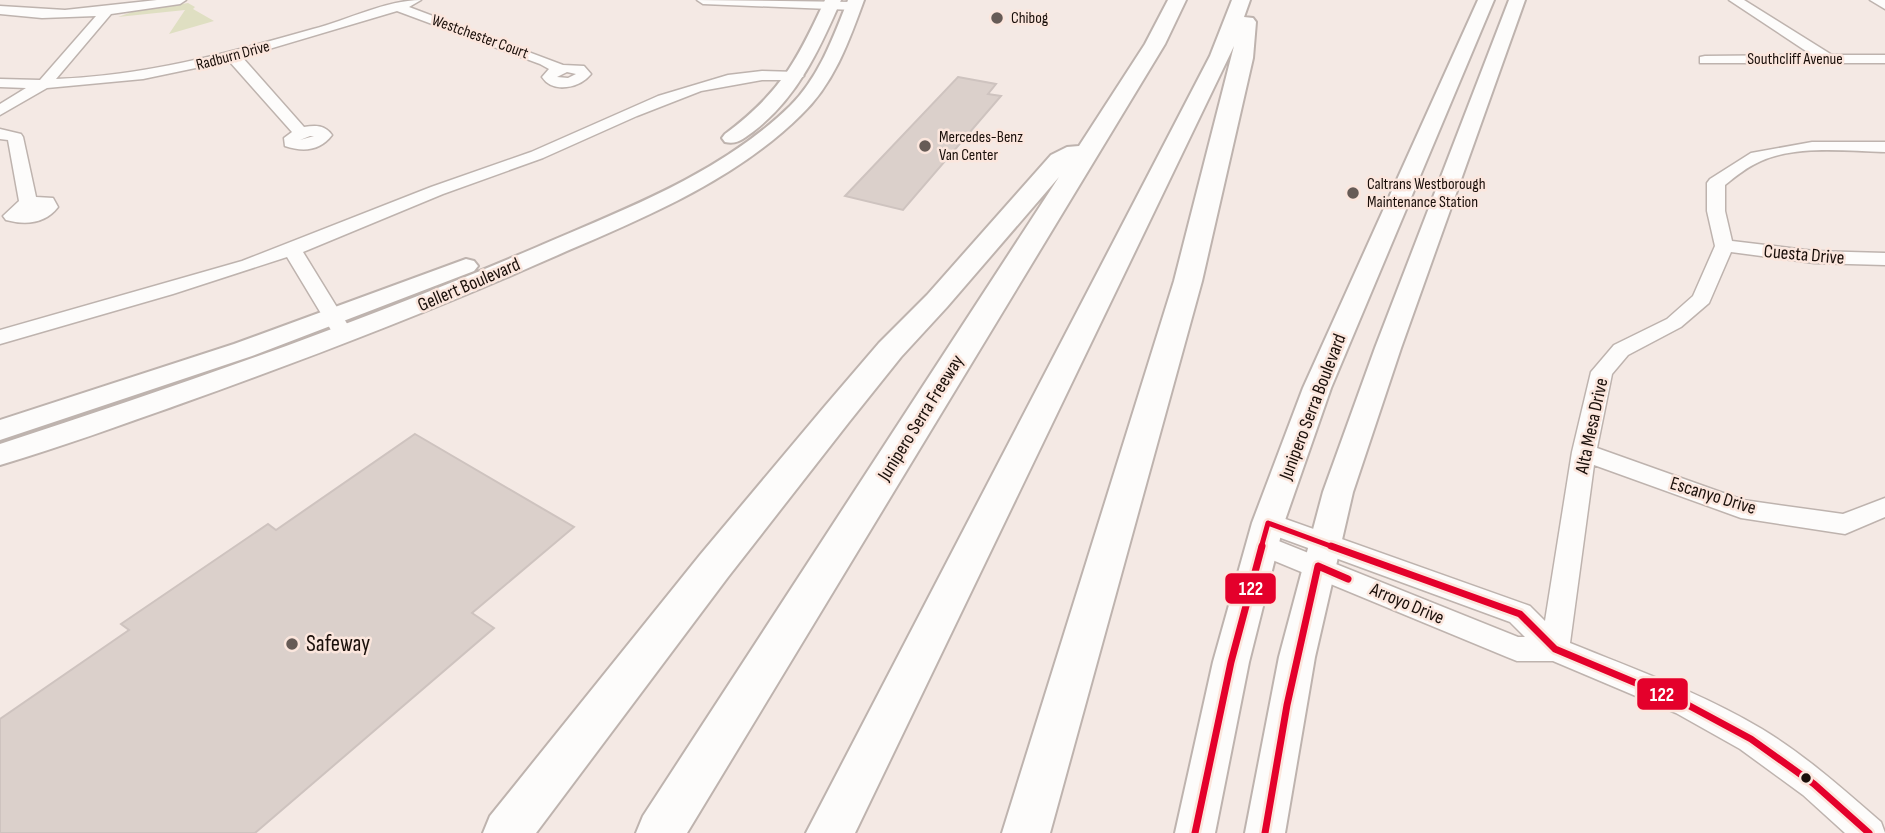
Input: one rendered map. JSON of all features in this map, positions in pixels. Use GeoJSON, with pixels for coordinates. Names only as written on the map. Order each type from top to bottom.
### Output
{"type":"FeatureCollection","features":[{"type":"Feature","properties":{"kind":"highway","name":"Junipero Serra Freeway"},"geometry":{"type":"LineString","coordinates":[[660,833],[1095,140],[1161,33],[1177,0]]}},
{"type":"Feature","properties":{"kind":"highway"},"geometry":{"type":"LineString","coordinates":[[830,833],[1220,56],[1244,0]]}},
{"type":"Feature","properties":{"kind":"highway"},"geometry":{"type":"LineString","coordinates":[[1026,833],[1188,281],[1243,58],[1244,0]]}},
{"type":"Feature","properties":{"kind":"highway"},"geometry":{"type":"LineString","coordinates":[[507,833],[714,566],[875,367],[1060,160],[1095,140]]}},
{"type":"Feature","properties":{"kind":"main road","name":"Junipero Serra Boulevard"},"geometry":{"type":"LineString","coordinates":[[1195,833],[1228,675],[1265,534],[1317,388],[1486,0]]}},
{"type":"Feature","properties":{"kind":"main road"},"geometry":{"type":"LineString","coordinates":[[1265,833],[1287,705],[1321,554],[1362,419],[1517,0]]}},
{"type":"Feature","properties":{"kind":"main road","name":"Gellert Boulevard"},"geometry":{"type":"LineString","coordinates":[[0,454],[161,402],[339,326],[683,167],[755,120],[797,76],[832,2]]}},
{"type":"Feature","properties":{"kind":"main road","name":"Gellert Boulevard"},"geometry":{"type":"LineString","coordinates":[[0,430],[190,369],[339,326],[573,240],[662,199],[730,162],[780,126],[812,93],[831,64],[855,3]]}},
{"type":"Feature","properties":{"kind":"street"},"geometry":{"type":"LineString","coordinates":[[0,10],[46,13],[108,10],[180,0]]}},
{"type":"Feature","properties":{"kind":"street","name":"Radburn Drive"},"geometry":{"type":"LineString","coordinates":[[0,83],[44,84],[143,77],[233,56],[415,0]]}},
{"type":"Feature","properties":{"kind":"street"},"geometry":{"type":"LineString","coordinates":[[703,0],[855,3]]}},
{"type":"Feature","properties":{"kind":"street"},"geometry":{"type":"LineString","coordinates":[[1735,0],[1828,59]]}},
{"type":"Feature","properties":{"kind":"street"},"geometry":{"type":"LineString","coordinates":[[1876,0],[1885,5]]}},
{"type":"Feature","properties":{"kind":"street","name":"Westchester Court"},"geometry":{"type":"LineString","coordinates":[[397,7],[561,69]]}},
{"type":"Feature","properties":{"kind":"street"},"geometry":{"type":"LineString","coordinates":[[0,110],[44,84],[108,10]]}},
{"type":"Feature","properties":{"kind":"street"},"geometry":{"type":"LineString","coordinates":[[233,56],[301,132]]}},
{"type":"Feature","properties":{"kind":"street","name":"Southcliff Avenue"},"geometry":{"type":"LineString","coordinates":[[1705,60],[1885,59]]}},
{"type":"Feature","properties":{"kind":"street"},"geometry":{"type":"LineString","coordinates":[[0,337],[194,281],[291,248],[537,155],[648,103],[690,88],[752,74],[797,76]]}},
{"type":"Feature","properties":{"kind":"street"},"geometry":{"type":"LineString","coordinates":[[0,134],[15,137],[28,204]]}},
{"type":"Feature","properties":{"kind":"street"},"geometry":{"type":"LineString","coordinates":[[1724,246],[1716,211],[1717,183],[1745,161],[1784,150],[1885,147]]}},
{"type":"Feature","properties":{"kind":"street","name":"Cuesta Drive"},"geometry":{"type":"LineString","coordinates":[[1724,246],[1814,257],[1885,259]]}},
{"type":"Feature","properties":{"kind":"street","name":"Alta Mesa Drive"},"geometry":{"type":"LineString","coordinates":[[1555,649],[1584,452],[1602,372],[1621,350],[1674,323],[1702,299],[1724,246]]}},
{"type":"Feature","properties":{"kind":"street"},"geometry":{"type":"LineString","coordinates":[[291,248],[339,326]]}},
{"type":"Feature","properties":{"kind":"street","name":"Escanyo Drive"},"geometry":{"type":"LineString","coordinates":[[1584,452],[1741,509],[1845,524],[1885,507]]}},
{"type":"Feature","properties":{"kind":"street","name":"Arroyo Drive"},"geometry":{"type":"LineString","coordinates":[[1265,534],[1321,554],[1517,649],[1555,649],[1686,704],[1751,739],[1814,784],[1869,833]]}},
{"type":"Feature","properties":{"kind":"green space"},"geometry":{"type":"Polygon","coordinates":[[[188,3],[214,21],[169,34],[185,10],[118,17],[132,12],[188,3]]]}},
{"type":"Feature","properties":{"kind":"building","name":"Mercedes-Benz Van Center"},"geometry":{"type":"Polygon","coordinates":[[[958,77],[996,84],[988,94],[1001,96],[903,210],[845,196],[958,77]]]}},
{"type":"Feature","properties":{"kind":"building","name":"Safeway"},"geometry":{"type":"Polygon","coordinates":[[[415,434],[574,527],[472,613],[494,628],[255,833],[0,833],[0,719],[129,630],[121,624],[268,524],[276,530],[415,434]]]}},
{"type":"Feature","properties":{"kind":"transit line","name":"122"},"geometry":{"type":"LineString","coordinates":[[1195,833],[1231,662],[1268,523],[1520,614],[1555,649],[1686,704],[1751,739],[1814,784],[1869,833]]}},
{"type":"Feature","properties":{"kind":"transit line","name":"122"},"geometry":{"type":"LineString","coordinates":[[1265,833],[1287,705],[1318,566],[1348,579]]}},
{"type":"Feature","properties":{"kind":"place","name":"Chibog"},"geometry":{"type":"Point","coordinates":[997,18]}},
{"type":"Feature","properties":{"kind":"place","name":"Mercedes-Benz Van Center"},"geometry":{"type":"Point","coordinates":[925,146]}},
{"type":"Feature","properties":{"kind":"place","name":"Caltrans Westborough Maintenance Station"},"geometry":{"type":"Point","coordinates":[1353,193]}},
{"type":"Feature","properties":{"kind":"place","name":"Safeway"},"geometry":{"type":"Point","coordinates":[292,644]}}]}
